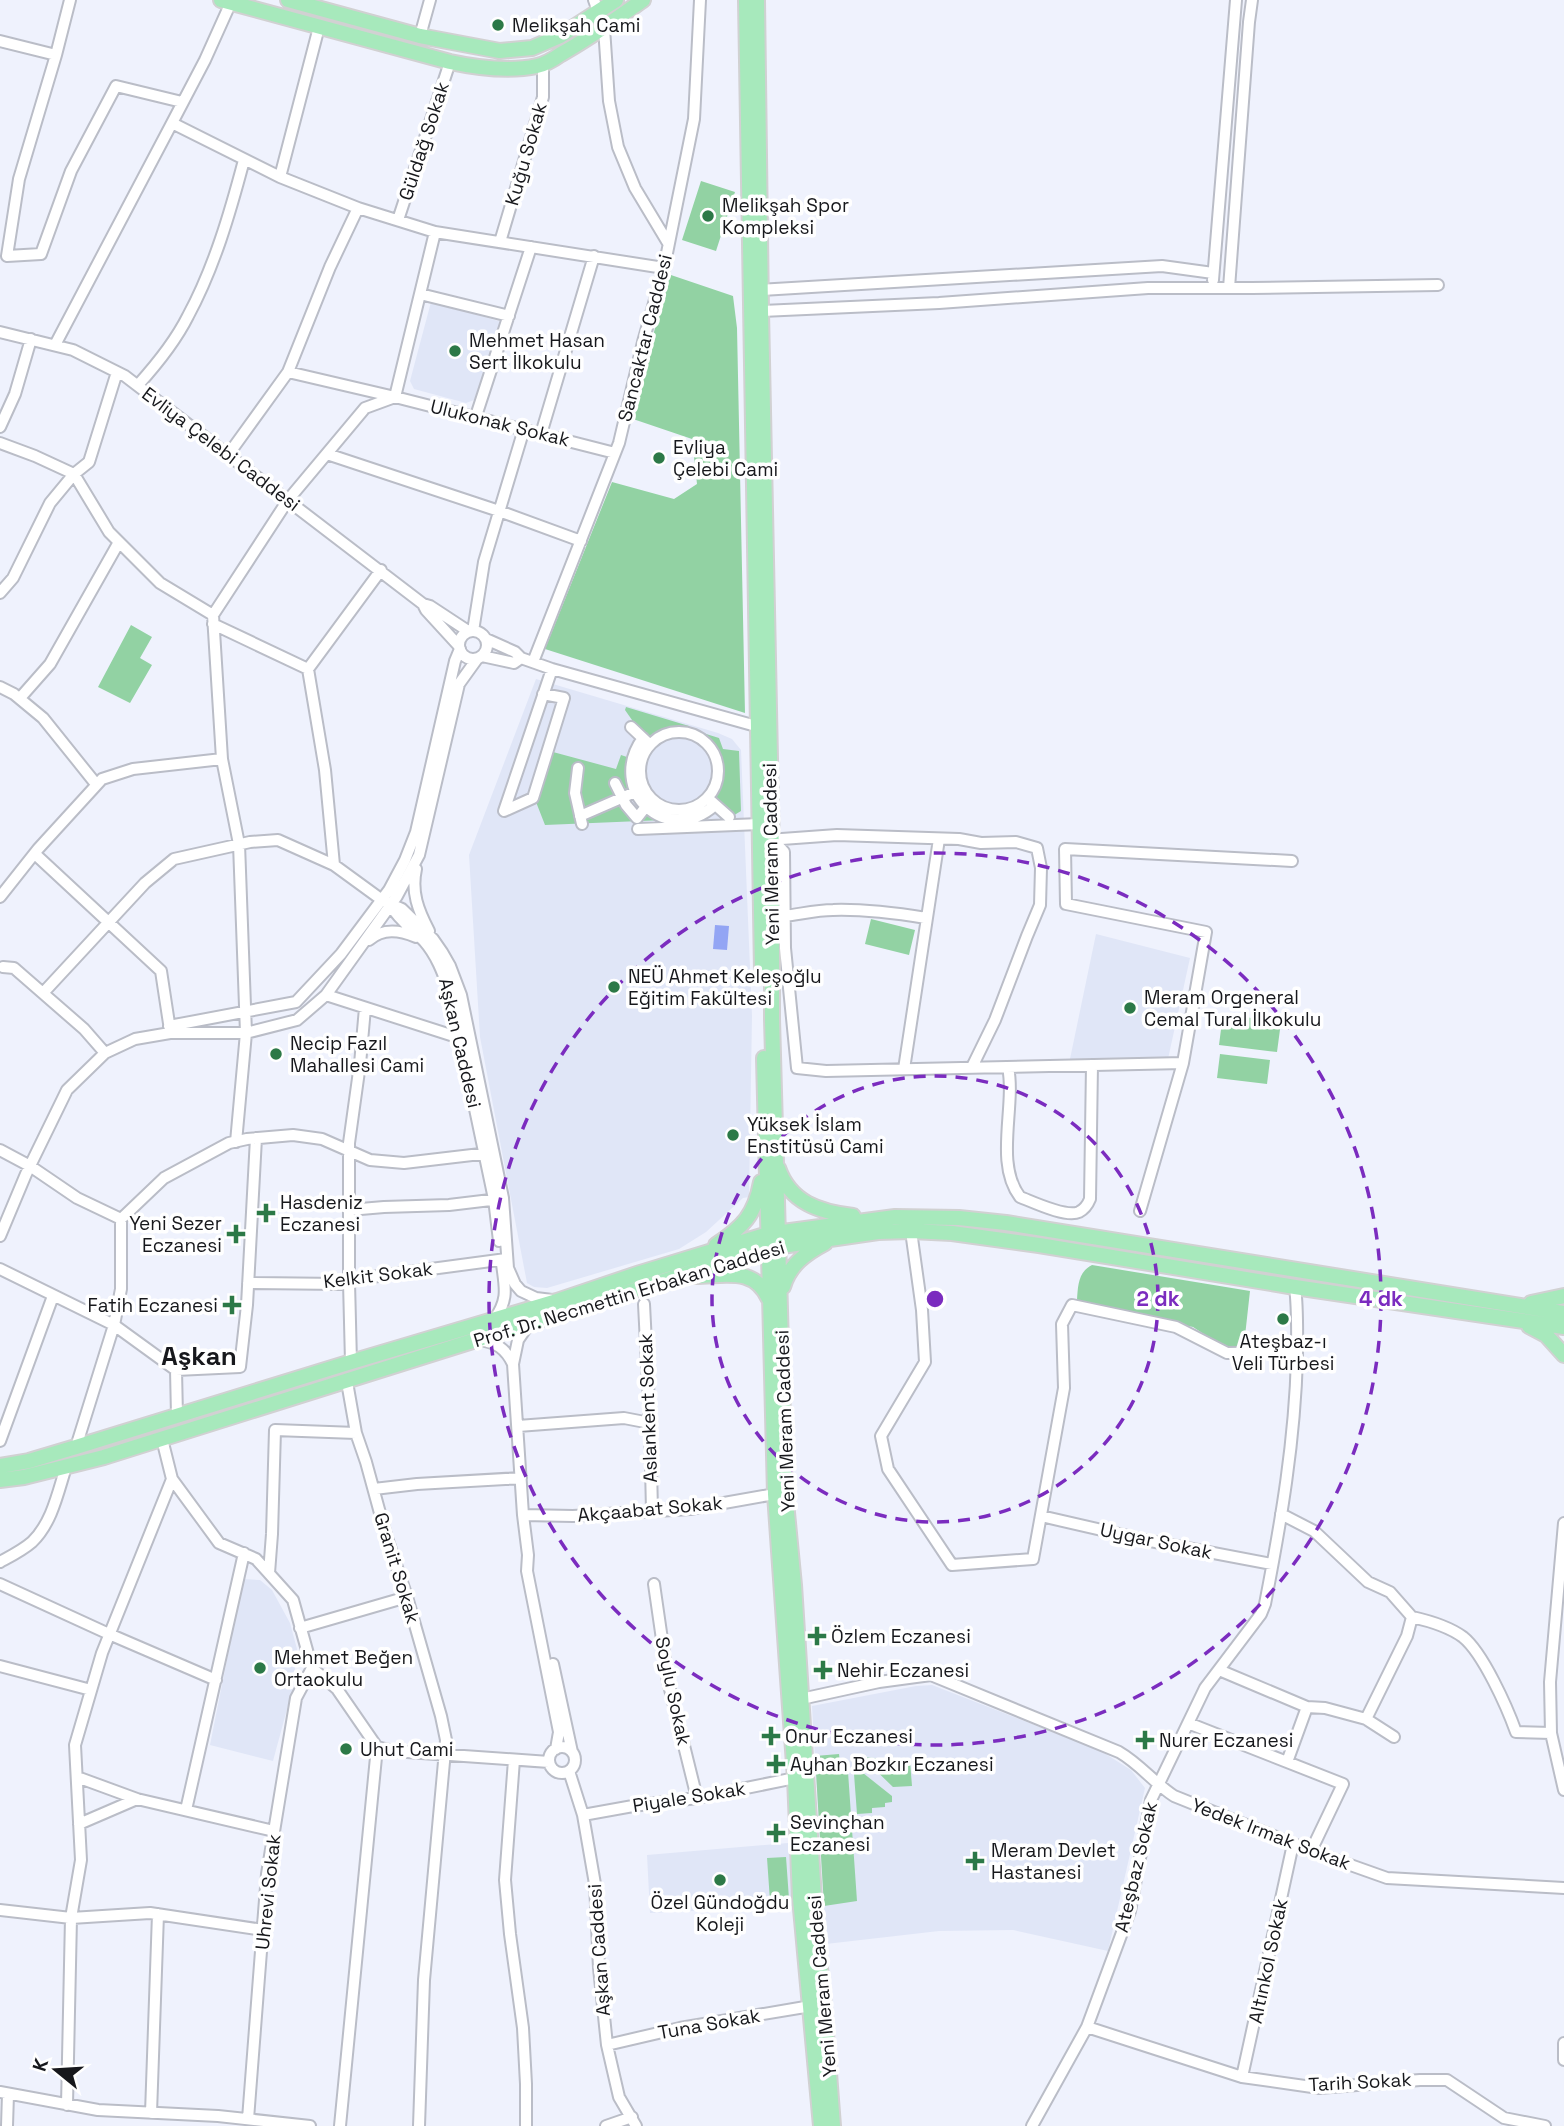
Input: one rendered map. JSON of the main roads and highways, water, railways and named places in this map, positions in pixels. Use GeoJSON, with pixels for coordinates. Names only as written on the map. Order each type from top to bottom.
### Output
{"type":"FeatureCollection","features":[{"type":"Feature","properties":{"kind":"main road"},"geometry":{"type":"LineString","coordinates":[[288,0],[420,36],[500,51],[532,48],[560,36],[596,6],[616,0]]}},
{"type":"Feature","properties":{"kind":"main road"},"geometry":{"type":"LineString","coordinates":[[228,1],[450,62],[499,69],[543,64],[591,38],[643,0]]}},
{"type":"Feature","properties":{"kind":"main road","name":"Yeni Meram Caddesi"},"geometry":{"type":"LineString","coordinates":[[746,0],[776,1302],[785,1492],[833,2126]]}},
{"type":"Feature","properties":{"kind":"main road","name":"Yeni Meram Caddesi"},"geometry":{"type":"LineString","coordinates":[[757,0],[764,728],[760,824],[766,840]]}},
{"type":"Feature","properties":{"kind":"main road"},"geometry":{"type":"LineString","coordinates":[[704,1254],[738,1230],[750,1215],[771,1163],[789,1188],[810,1206],[825,1212],[872,1219]]}},
{"type":"Feature","properties":{"kind":"main road","name":"Prof. Dr. Necmettin Erbakan Caddesi"},"geometry":{"type":"LineString","coordinates":[[0,1466],[29,1461],[76,1447],[704,1254],[872,1219],[933,1217],[1006,1223],[1564,1313]]}},
{"type":"Feature","properties":{"kind":"main road","name":"Prof. Dr. Necmettin Erbakan Caddesi"},"geometry":{"type":"LineString","coordinates":[[0,1480],[66,1467],[347,1382],[684,1275],[774,1240],[836,1238],[911,1230],[989,1237],[1564,1327]]}},
{"type":"Feature","properties":{"kind":"main road"},"geometry":{"type":"LineString","coordinates":[[684,1275],[744,1275],[760,1283],[776,1302],[785,1280],[797,1262],[814,1249],[836,1238]]}},
{"type":"Feature","properties":{"kind":"main road"},"geometry":{"type":"LineString","coordinates":[[1511,1304],[1564,1296]]}},
{"type":"Feature","properties":{"kind":"main road","name":"Yeni Meram Caddesi"},"geometry":{"type":"LineString","coordinates":[[776,1302],[775,1494],[801,1916],[821,2126]]}},
{"type":"Feature","properties":{"kind":"main road"},"geometry":{"type":"LineString","coordinates":[[1515,1320],[1546,1335],[1564,1354]]}},
{"type":"Feature","properties":{"kind":"water"},"geometry":{"type":"Polygon","coordinates":[[[715,925],[729,926],[727,950],[713,949],[715,925]]]}},
{"type":"Feature","properties":{"kind":"place","name":"Melikşah Cami"},"geometry":{"type":"Point","coordinates":[498,25]}},
{"type":"Feature","properties":{"kind":"place","name":"Melikşah Spor Kompleksi"},"geometry":{"type":"Point","coordinates":[708,216]}},
{"type":"Feature","properties":{"kind":"place","name":"Mehmet Hasan Sert İlkokulu"},"geometry":{"type":"Point","coordinates":[455,351]}},
{"type":"Feature","properties":{"kind":"place","name":"Evliya Çelebi Cami"},"geometry":{"type":"Point","coordinates":[659,458]}},
{"type":"Feature","properties":{"kind":"place","name":"NEÜ Ahmet Keleşoğlu Eğitim Fakültesi"},"geometry":{"type":"Point","coordinates":[614,987]}},
{"type":"Feature","properties":{"kind":"place","name":"Meram Orgeneral Cemal Tural İlkokulu"},"geometry":{"type":"Point","coordinates":[1130,1008]}},
{"type":"Feature","properties":{"kind":"place","name":"Necip Fazıl Mahallesi Cami"},"geometry":{"type":"Point","coordinates":[276,1054]}},
{"type":"Feature","properties":{"kind":"place","name":"Yüksek İslam Enstitüsü Cami"},"geometry":{"type":"Point","coordinates":[733,1135]}},
{"type":"Feature","properties":{"kind":"place","name":"Hasdeniz Eczanesi"},"geometry":{"type":"Point","coordinates":[266,1213]}},
{"type":"Feature","properties":{"kind":"place","name":"Yeni Sezer Eczanesi"},"geometry":{"type":"Point","coordinates":[236,1234]}},
{"type":"Feature","properties":{"kind":"place","name":"Fatih Eczanesi"},"geometry":{"type":"Point","coordinates":[232,1305]}},
{"type":"Feature","properties":{"kind":"place","name":"Ateşbaz-ı Veli Türbesi"},"geometry":{"type":"Point","coordinates":[1283,1319]}},
{"type":"Feature","properties":{"kind":"place","name":"Özlem Eczanesi"},"geometry":{"type":"Point","coordinates":[817,1636]}},
{"type":"Feature","properties":{"kind":"place","name":"Mehmet Beğen Ortaokulu"},"geometry":{"type":"Point","coordinates":[260,1668]}},
{"type":"Feature","properties":{"kind":"place","name":"Nehir Eczanesi"},"geometry":{"type":"Point","coordinates":[823,1670]}},
{"type":"Feature","properties":{"kind":"place","name":"Onur Eczanesi"},"geometry":{"type":"Point","coordinates":[771,1736]}},
{"type":"Feature","properties":{"kind":"place","name":"Nurer Eczanesi"},"geometry":{"type":"Point","coordinates":[1145,1740]}},
{"type":"Feature","properties":{"kind":"place","name":"Uhut Cami"},"geometry":{"type":"Point","coordinates":[346,1749]}},
{"type":"Feature","properties":{"kind":"place","name":"Ayhan Bozkır Eczanesi"},"geometry":{"type":"Point","coordinates":[776,1764]}},
{"type":"Feature","properties":{"kind":"place","name":"Sevinçhan Eczanesi"},"geometry":{"type":"Point","coordinates":[776,1833]}},
{"type":"Feature","properties":{"kind":"place","name":"Meram Devlet Hastanesi"},"geometry":{"type":"Point","coordinates":[975,1861]}},
{"type":"Feature","properties":{"kind":"place","name":"Özel Gündoğdu Koleji"},"geometry":{"type":"Point","coordinates":[720,1880]}},
{"type":"Feature","properties":{"kind":"district","name":"Aşkan"},"geometry":{"type":"Point","coordinates":[199,1356]}}]}
